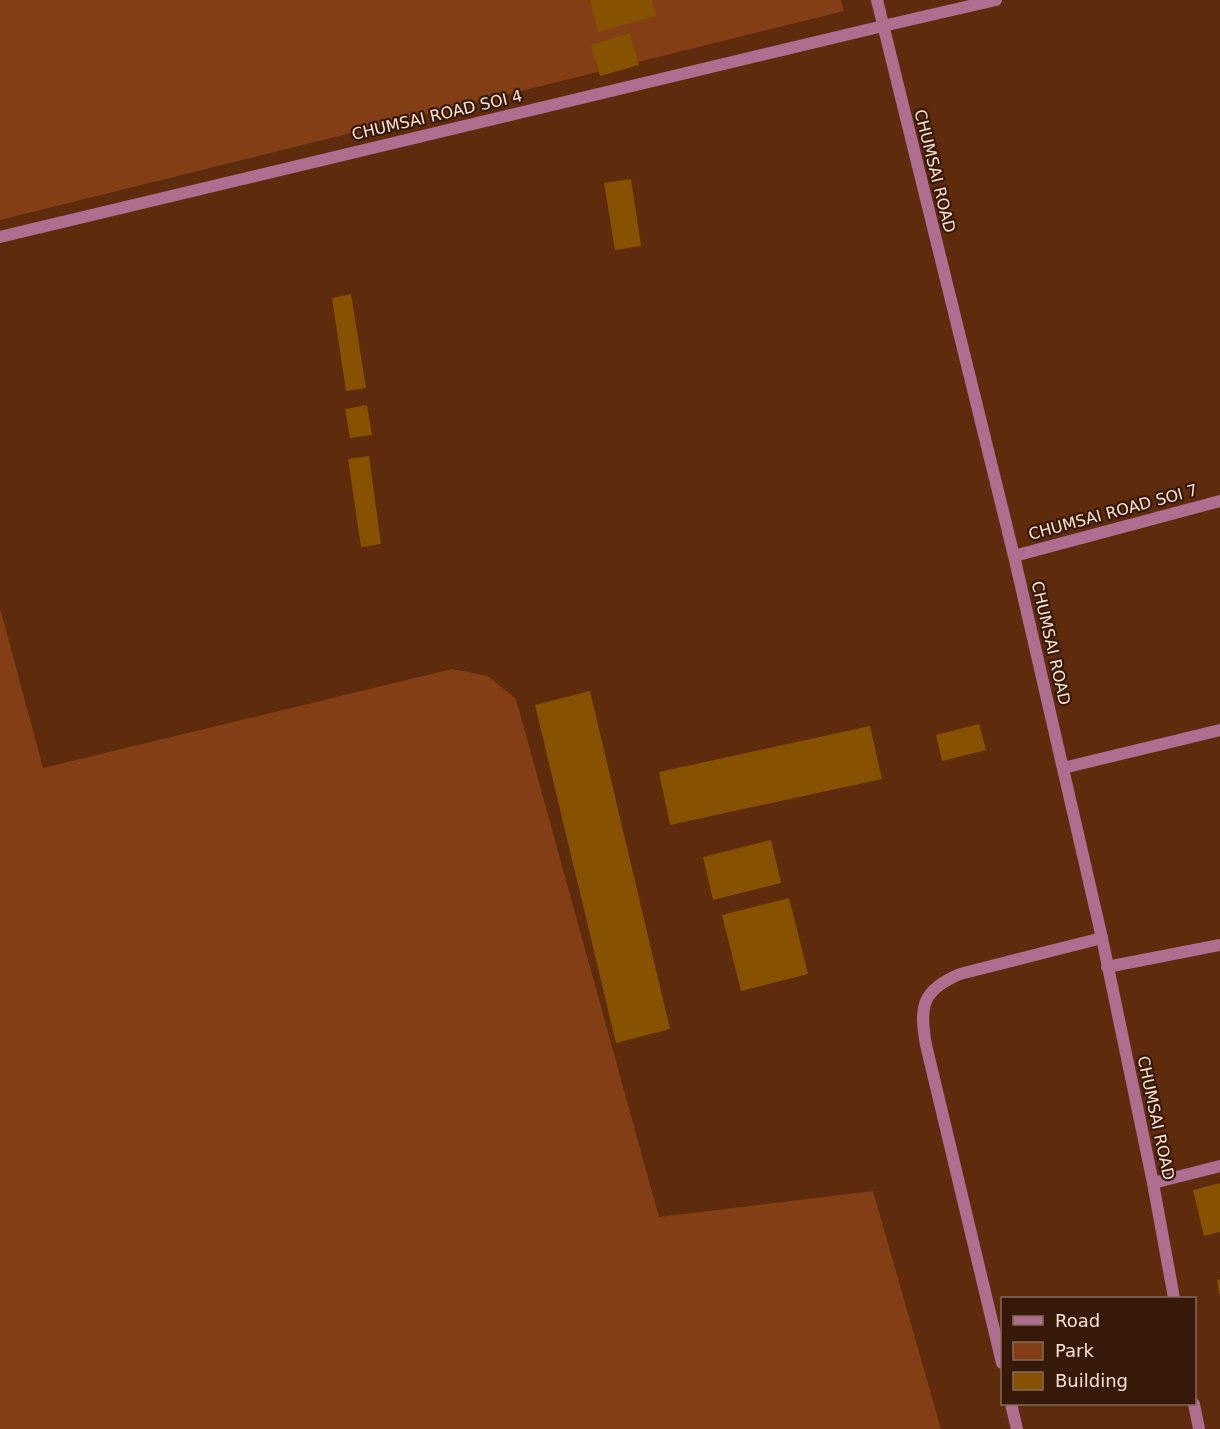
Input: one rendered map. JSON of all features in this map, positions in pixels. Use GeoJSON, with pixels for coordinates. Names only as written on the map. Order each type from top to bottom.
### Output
{"type":"FeatureCollection","features":[{"type":"Feature","properties":{"kind":"street","name":"CHUMSAI ROAD"},"geometry":{"type":"LineString","coordinates":[[877,0],[1014,556],[1102,938],[1153,1183],[1174,1297]]}},
{"type":"Feature","properties":{"kind":"street","name":"CHUMSAI ROAD SOI 4"},"geometry":{"type":"LineString","coordinates":[[0,237],[996,0]]}},
{"type":"Feature","properties":{"kind":"street","name":"CHUMSAI ROAD SOI 7"},"geometry":{"type":"LineString","coordinates":[[1014,556],[1220,501]]}},
{"type":"Feature","properties":{"kind":"street"},"geometry":{"type":"LineString","coordinates":[[1063,768],[1220,730]]}},
{"type":"Feature","properties":{"kind":"street"},"geometry":{"type":"LineString","coordinates":[[1001,1359],[926,1045],[922,1020],[923,1005],[930,991],[960,974],[1102,938]]}},
{"type":"Feature","properties":{"kind":"street"},"geometry":{"type":"LineString","coordinates":[[1107,967],[1220,945]]}},
{"type":"Feature","properties":{"kind":"street"},"geometry":{"type":"LineString","coordinates":[[1153,1183],[1220,1166]]}},
{"type":"Feature","properties":{"kind":"street"},"geometry":{"type":"LineString","coordinates":[[1011,1405],[1017,1429]]}},
{"type":"Feature","properties":{"kind":"street"},"geometry":{"type":"LineString","coordinates":[[1194,1405],[1199,1429]]}},
{"type":"Feature","properties":{"kind":"green space"},"geometry":{"type":"Polygon","coordinates":[[[0,0],[841,0],[844,11],[0,220],[0,0]]]}},
{"type":"Feature","properties":{"kind":"green space"},"geometry":{"type":"Polygon","coordinates":[[[0,608],[43,768],[452,669],[488,676],[516,699],[659,1217],[873,1191],[941,1429],[0,1429],[0,608]]]}},
{"type":"Feature","properties":{"kind":"building"},"geometry":{"type":"Polygon","coordinates":[[[590,0],[652,0],[656,16],[598,32],[590,0]]]}},
{"type":"Feature","properties":{"kind":"building"},"geometry":{"type":"Polygon","coordinates":[[[630,33],[639,65],[600,76],[591,45],[630,33]]]}},
{"type":"Feature","properties":{"kind":"building"},"geometry":{"type":"Polygon","coordinates":[[[631,179],[641,246],[615,250],[604,183],[631,179]]]}},
{"type":"Feature","properties":{"kind":"building"},"geometry":{"type":"Polygon","coordinates":[[[351,294],[366,388],[346,391],[332,298],[351,294]]]}},
{"type":"Feature","properties":{"kind":"building"},"geometry":{"type":"Polygon","coordinates":[[[367,405],[372,435],[350,438],[345,409],[367,405]]]}},
{"type":"Feature","properties":{"kind":"building"},"geometry":{"type":"Polygon","coordinates":[[[369,456],[381,544],[361,547],[348,459],[369,456]]]}},
{"type":"Feature","properties":{"kind":"building"},"geometry":{"type":"Polygon","coordinates":[[[590,691],[670,1029],[616,1043],[535,705],[590,691]]]}},
{"type":"Feature","properties":{"kind":"building"},"geometry":{"type":"Polygon","coordinates":[[[979,724],[986,750],[942,761],[936,735],[979,724]]]}},
{"type":"Feature","properties":{"kind":"building"},"geometry":{"type":"Polygon","coordinates":[[[870,726],[882,779],[670,825],[659,772],[870,726]]]}},
{"type":"Feature","properties":{"kind":"building"},"geometry":{"type":"Polygon","coordinates":[[[771,840],[781,883],[713,900],[703,857],[771,840]]]}},
{"type":"Feature","properties":{"kind":"building"},"geometry":{"type":"Polygon","coordinates":[[[789,898],[808,974],[741,991],[722,915],[789,898]]]}},
{"type":"Feature","properties":{"kind":"building"},"geometry":{"type":"Polygon","coordinates":[[[1220,1183],[1220,1232],[1204,1236],[1193,1190],[1220,1183]]]}},
{"type":"Feature","properties":{"kind":"building"},"geometry":{"type":"Polygon","coordinates":[[[1220,1279],[1220,1294],[1219,1294],[1217,1280],[1220,1279]]]}}]}
